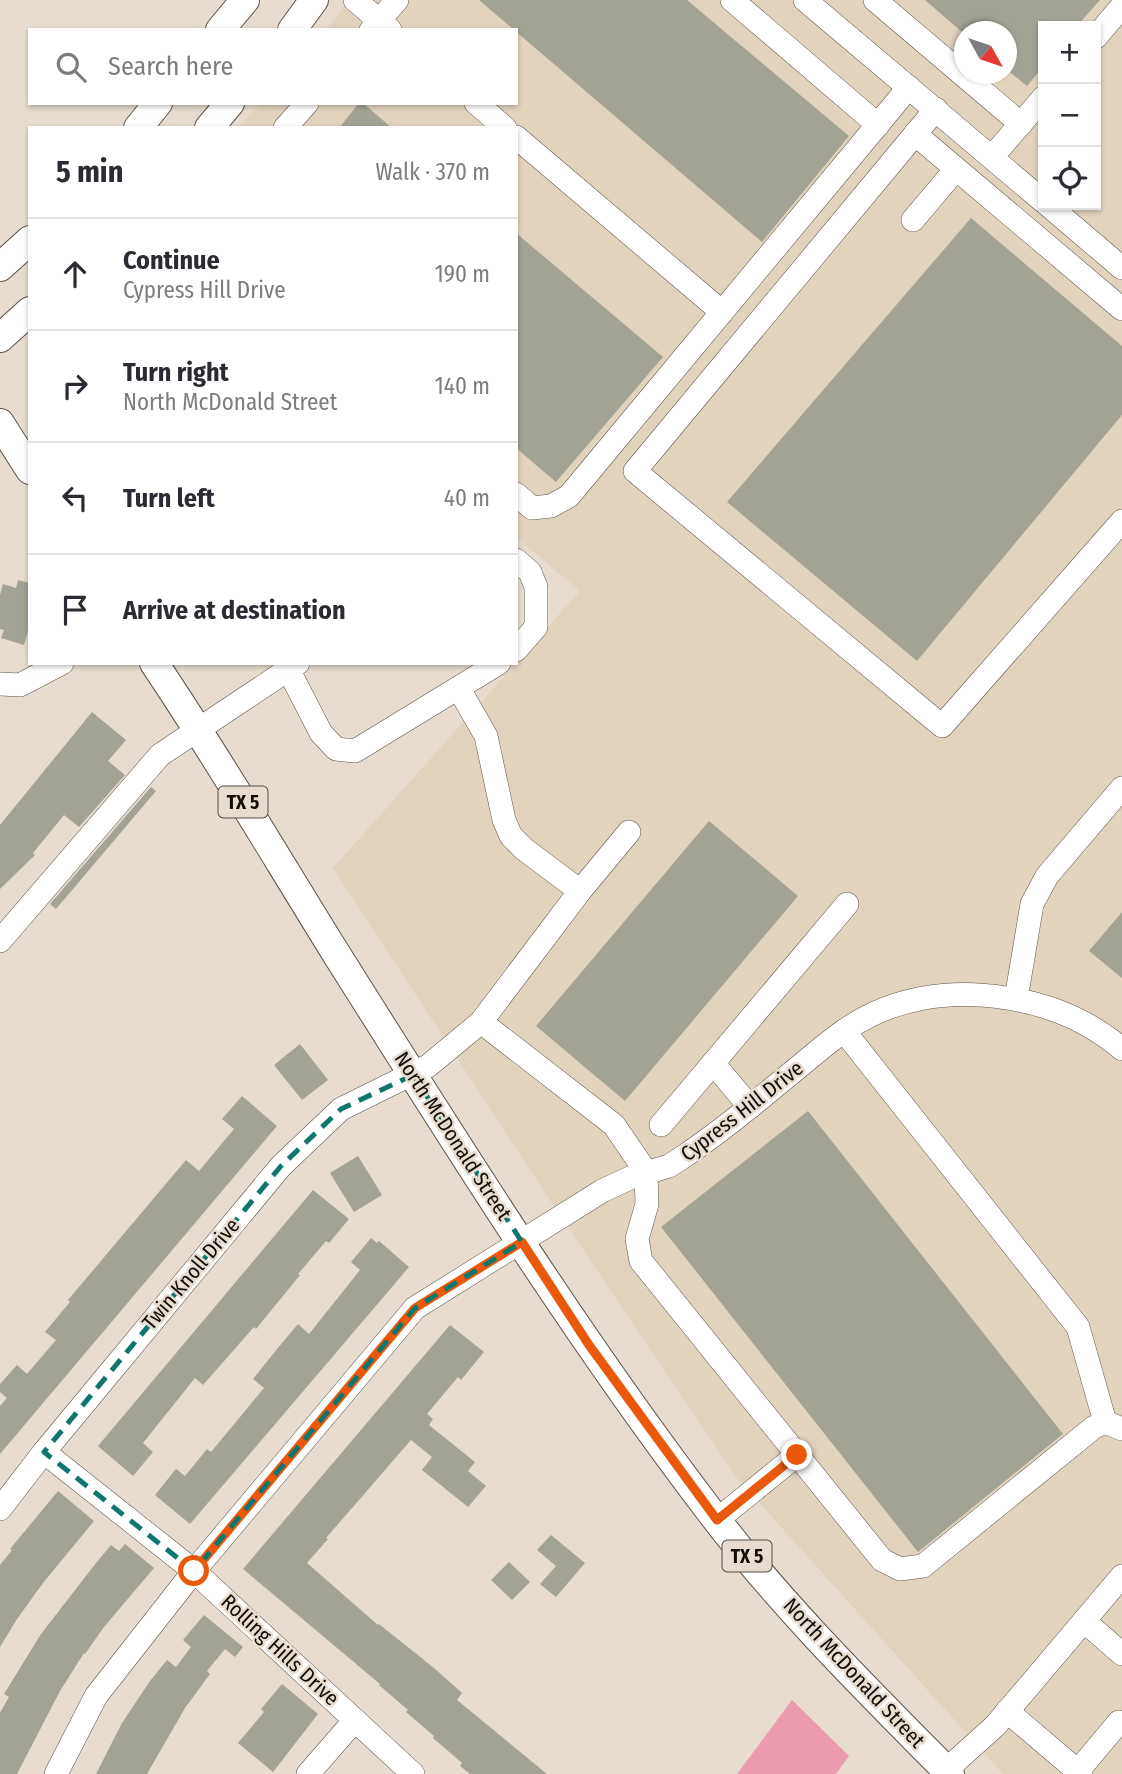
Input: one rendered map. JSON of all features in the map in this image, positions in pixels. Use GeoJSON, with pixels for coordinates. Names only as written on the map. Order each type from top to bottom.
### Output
{"type":"FeatureCollection","features":[{"type":"Feature","properties":{"kind":"main road"},"geometry":{"type":"LineString","coordinates":[[222,28],[245,0]]}},
{"type":"Feature","properties":{"kind":"main road"},"geometry":{"type":"LineString","coordinates":[[293,28],[314,0]]}},
{"type":"Feature","properties":{"kind":"main road"},"geometry":{"type":"LineString","coordinates":[[140,126],[156,105]]}},
{"type":"Feature","properties":{"kind":"main road"},"geometry":{"type":"LineString","coordinates":[[211,126],[228,105]]}},
{"type":"Feature","properties":{"kind":"main road"},"geometry":{"type":"LineString","coordinates":[[0,267],[28,242]]}},
{"type":"Feature","properties":{"kind":"main road"},"geometry":{"type":"LineString","coordinates":[[0,338],[28,313]]}},
{"type":"Feature","properties":{"kind":"main road"},"geometry":{"type":"LineString","coordinates":[[0,423],[28,467]]}},
{"type":"Feature","properties":{"kind":"main road","name":"North McDonald Street"},"geometry":{"type":"LineString","coordinates":[[154,665],[199,730],[413,1075],[589,1345],[717,1520],[796,1614],[948,1772]]}},
{"type":"Feature","properties":{"kind":"street"},"geometry":{"type":"LineString","coordinates":[[355,0],[380,27],[397,0]]}},
{"type":"Feature","properties":{"kind":"street"},"geometry":{"type":"LineString","coordinates":[[732,0],[878,125]]}},
{"type":"Feature","properties":{"kind":"street"},"geometry":{"type":"LineString","coordinates":[[805,0],[1038,197]]}},
{"type":"Feature","properties":{"kind":"street"},"geometry":{"type":"LineString","coordinates":[[875,0],[1021,124]]}},
{"type":"Feature","properties":{"kind":"street"},"geometry":{"type":"LineString","coordinates":[[1101,31],[1122,6]]}},
{"type":"Feature","properties":{"kind":"street"},"geometry":{"type":"LineString","coordinates":[[518,496],[533,508],[551,506],[569,496],[909,87]]}},
{"type":"Feature","properties":{"kind":"street"},"geometry":{"type":"LineString","coordinates":[[992,157],[1038,104]]}},
{"type":"Feature","properties":{"kind":"street"},"geometry":{"type":"LineString","coordinates":[[287,126],[305,105]]}},
{"type":"Feature","properties":{"kind":"street"},"geometry":{"type":"LineString","coordinates":[[479,105],[503,126]]}},
{"type":"Feature","properties":{"kind":"street"},"geometry":{"type":"LineString","coordinates":[[635,471],[936,109]]}},
{"type":"Feature","properties":{"kind":"street"},"geometry":{"type":"LineString","coordinates":[[915,134],[1122,309]]}},
{"type":"Feature","properties":{"kind":"street"},"geometry":{"type":"LineString","coordinates":[[518,139],[722,312]]}},
{"type":"Feature","properties":{"kind":"street"},"geometry":{"type":"LineString","coordinates":[[913,219],[956,169]]}},
{"type":"Feature","properties":{"kind":"street"},"geometry":{"type":"LineString","coordinates":[[1054,210],[1122,268]]}},
{"type":"Feature","properties":{"kind":"street"},"geometry":{"type":"LineString","coordinates":[[608,449],[942,726],[1122,521]]}},
{"type":"Feature","properties":{"kind":"street"},"geometry":{"type":"LineString","coordinates":[[518,563],[530,572],[536,587],[536,627],[518,648]]}},
{"type":"Feature","properties":{"kind":"street"},"geometry":{"type":"LineString","coordinates":[[0,684],[20,685],[58,665]]}},
{"type":"Feature","properties":{"kind":"street"},"geometry":{"type":"LineString","coordinates":[[1,938],[160,755],[291,665],[321,733],[336,749],[355,751],[496,665]]}},
{"type":"Feature","properties":{"kind":"street"},"geometry":{"type":"LineString","coordinates":[[459,689],[486,736],[504,820],[511,836],[580,891]]}},
{"type":"Feature","properties":{"kind":"street"},"geometry":{"type":"LineString","coordinates":[[1016,999],[1032,904],[1047,876],[1122,788]]}},
{"type":"Feature","properties":{"kind":"street","name":"Twin Knoll Drive"},"geometry":{"type":"LineString","coordinates":[[0,1508],[281,1166],[341,1109],[428,1066],[481,1022],[580,891],[629,832]]}},
{"type":"Feature","properties":{"kind":"street"},"geometry":{"type":"LineString","coordinates":[[661,1125],[847,904]]}},
{"type":"Feature","properties":{"kind":"street","name":"Cypress Hill Drive"},"geometry":{"type":"LineString","coordinates":[[56,1774],[96,1696],[194,1571],[415,1308],[601,1191],[632,1177],[669,1166],[680,1159],[844,1031],[874,1013],[932,995],[972,994],[1016,999],[1055,1010],[1097,1031],[1122,1049]]}},
{"type":"Feature","properties":{"kind":"street"},"geometry":{"type":"LineString","coordinates":[[481,1022],[614,1125],[646,1172],[647,1204],[637,1239],[642,1261],[882,1560],[900,1569],[923,1566],[1093,1428],[1113,1426],[1078,1327],[844,1031]]}},
{"type":"Feature","properties":{"kind":"street"},"geometry":{"type":"LineString","coordinates":[[713,1063],[750,1107]]}},
{"type":"Feature","properties":{"kind":"street","name":"Rolling Hills Drive"},"geometry":{"type":"LineString","coordinates":[[44,1452],[194,1571],[413,1774]]}},
{"type":"Feature","properties":{"kind":"street"},"geometry":{"type":"LineString","coordinates":[[717,1520],[797,1455]]}},
{"type":"Feature","properties":{"kind":"street"},"geometry":{"type":"LineString","coordinates":[[948,1772],[995,1726],[1122,1576]]}},
{"type":"Feature","properties":{"kind":"street"},"geometry":{"type":"LineString","coordinates":[[1084,1621],[1122,1654]]}},
{"type":"Feature","properties":{"kind":"street"},"geometry":{"type":"LineString","coordinates":[[1007,1712],[1080,1773],[1119,1722],[1122,1725]]}},
{"type":"Feature","properties":{"kind":"street"},"geometry":{"type":"LineString","coordinates":[[308,1774],[355,1720]]}},
{"type":"Feature","properties":{"kind":"highlighted area"},"geometry":{"type":"Polygon","coordinates":[[[413,1075],[522,1242],[415,1308],[194,1571],[44,1452],[281,1166],[341,1109],[413,1075]]]}},
{"type":"Feature","properties":{"kind":"shaded area"},"geometry":{"type":"Polygon","coordinates":[[[350,0],[1122,0],[1122,1774],[1003,1774],[736,1477],[547,1196],[333,868],[514,665],[518,665],[518,661],[580,591],[518,539],[518,126],[240,126],[259,105],[518,105],[518,28],[328,28],[350,0]]]}},
{"type":"Feature","properties":{"kind":"shaded area"},"geometry":{"type":"Polygon","coordinates":[[[792,1700],[849,1756],[836,1774],[737,1774],[792,1700]]]}},
{"type":"Feature","properties":{"kind":"building"},"geometry":{"type":"Polygon","coordinates":[[[479,0],[687,0],[849,136],[762,242],[518,33],[518,28],[512,28],[479,0]]]}},
{"type":"Feature","properties":{"kind":"building"},"geometry":{"type":"Polygon","coordinates":[[[925,0],[1100,0],[1081,21],[1038,21],[1038,73],[1027,86],[1017,78],[1017,21],[954,21],[954,25],[925,0]]]}},
{"type":"Feature","properties":{"kind":"building"},"geometry":{"type":"Polygon","coordinates":[[[357,105],[365,105],[390,126],[341,126],[357,105]]]}},
{"type":"Feature","properties":{"kind":"building"},"geometry":{"type":"Polygon","coordinates":[[[971,218],[1122,346],[1122,415],[917,661],[727,502],[971,218]]]}},
{"type":"Feature","properties":{"kind":"building"},"geometry":{"type":"Polygon","coordinates":[[[518,235],[663,357],[556,482],[518,450],[518,235]]]}},
{"type":"Feature","properties":{"kind":"building"},"geometry":{"type":"Polygon","coordinates":[[[18,580],[28,582],[28,631],[24,645],[1,638],[4,630],[0,629],[0,595],[3,584],[16,588],[18,580]]]}},
{"type":"Feature","properties":{"kind":"building"},"geometry":{"type":"Polygon","coordinates":[[[92,712],[126,740],[108,761],[125,775],[79,827],[64,815],[33,853],[35,855],[0,889],[0,825],[92,712]]]}},
{"type":"Feature","properties":{"kind":"building"},"geometry":{"type":"Polygon","coordinates":[[[151,787],[156,791],[56,909],[50,904],[151,787]]]}},
{"type":"Feature","properties":{"kind":"building"},"geometry":{"type":"Polygon","coordinates":[[[709,821],[798,896],[625,1101],[536,1026],[709,821]]]}},
{"type":"Feature","properties":{"kind":"building"},"geometry":{"type":"Polygon","coordinates":[[[1122,912],[1122,978],[1089,951],[1122,912]]]}},
{"type":"Feature","properties":{"kind":"building"},"geometry":{"type":"Polygon","coordinates":[[[300,1044],[328,1080],[302,1100],[274,1065],[300,1044]]]}},
{"type":"Feature","properties":{"kind":"building"},"geometry":{"type":"Polygon","coordinates":[[[242,1096],[277,1126],[0,1454],[0,1406],[7,1398],[0,1392],[0,1384],[17,1365],[27,1374],[56,1340],[45,1332],[70,1302],[68,1300],[186,1160],[199,1171],[234,1129],[222,1119],[242,1096]]]}},
{"type":"Feature","properties":{"kind":"building"},"geometry":{"type":"Polygon","coordinates":[[[808,1111],[1063,1434],[918,1552],[661,1227],[808,1111]]]}},
{"type":"Feature","properties":{"kind":"building"},"geometry":{"type":"Polygon","coordinates":[[[358,1156],[382,1195],[354,1212],[330,1173],[358,1156]]]}},
{"type":"Feature","properties":{"kind":"building"},"geometry":{"type":"Polygon","coordinates":[[[313,1190],[349,1219],[298,1274],[300,1275],[256,1329],[254,1327],[203,1385],[195,1378],[143,1443],[153,1452],[133,1476],[98,1446],[313,1190]]]}},
{"type":"Feature","properties":{"kind":"building"},"geometry":{"type":"Polygon","coordinates":[[[371,1238],[377,1243],[379,1241],[409,1267],[190,1524],[155,1495],[176,1469],[185,1476],[207,1449],[211,1452],[264,1388],[253,1379],[277,1349],[298,1324],[309,1334],[360,1270],[351,1262],[371,1238]]]}},
{"type":"Feature","properties":{"kind":"building"},"geometry":{"type":"Polygon","coordinates":[[[450,1325],[484,1352],[461,1380],[458,1377],[427,1414],[433,1419],[429,1425],[475,1462],[468,1471],[486,1486],[468,1507],[422,1470],[432,1457],[411,1440],[307,1563],[378,1625],[434,1668],[462,1693],[457,1700],[547,1774],[470,1774],[460,1766],[462,1763],[406,1712],[408,1710],[380,1684],[243,1569],[450,1325]]]}},
{"type":"Feature","properties":{"kind":"building"},"geometry":{"type":"Polygon","coordinates":[[[58,1491],[94,1521],[43,1583],[0,1647],[0,1565],[58,1491]]]}},
{"type":"Feature","properties":{"kind":"building"},"geometry":{"type":"Polygon","coordinates":[[[551,1535],[585,1563],[556,1597],[540,1584],[556,1566],[537,1550],[551,1535]]]}},
{"type":"Feature","properties":{"kind":"building"},"geometry":{"type":"Polygon","coordinates":[[[125,1544],[154,1568],[84,1653],[60,1691],[17,1774],[0,1774],[0,1713],[9,1697],[4,1694],[41,1634],[96,1563],[111,1545],[119,1551],[125,1544]]]}},
{"type":"Feature","properties":{"kind":"building"},"geometry":{"type":"Polygon","coordinates":[[[509,1562],[530,1582],[512,1600],[491,1580],[509,1562]]]}},
{"type":"Feature","properties":{"kind":"building"},"geometry":{"type":"Polygon","coordinates":[[[204,1615],[243,1647],[235,1657],[225,1649],[207,1671],[210,1674],[185,1708],[147,1774],[96,1774],[122,1723],[150,1681],[167,1660],[176,1667],[191,1647],[183,1640],[204,1615]]]}},
{"type":"Feature","properties":{"kind":"building"},"geometry":{"type":"Polygon","coordinates":[[[282,1684],[318,1714],[273,1772],[238,1743],[264,1712],[261,1709],[282,1684]]]}},
{"type":"Feature","properties":{"kind":"route"},"geometry":{"type":"LineString","coordinates":[[194,1571],[415,1308],[522,1242],[589,1345],[717,1520],[797,1455]]}}]}
